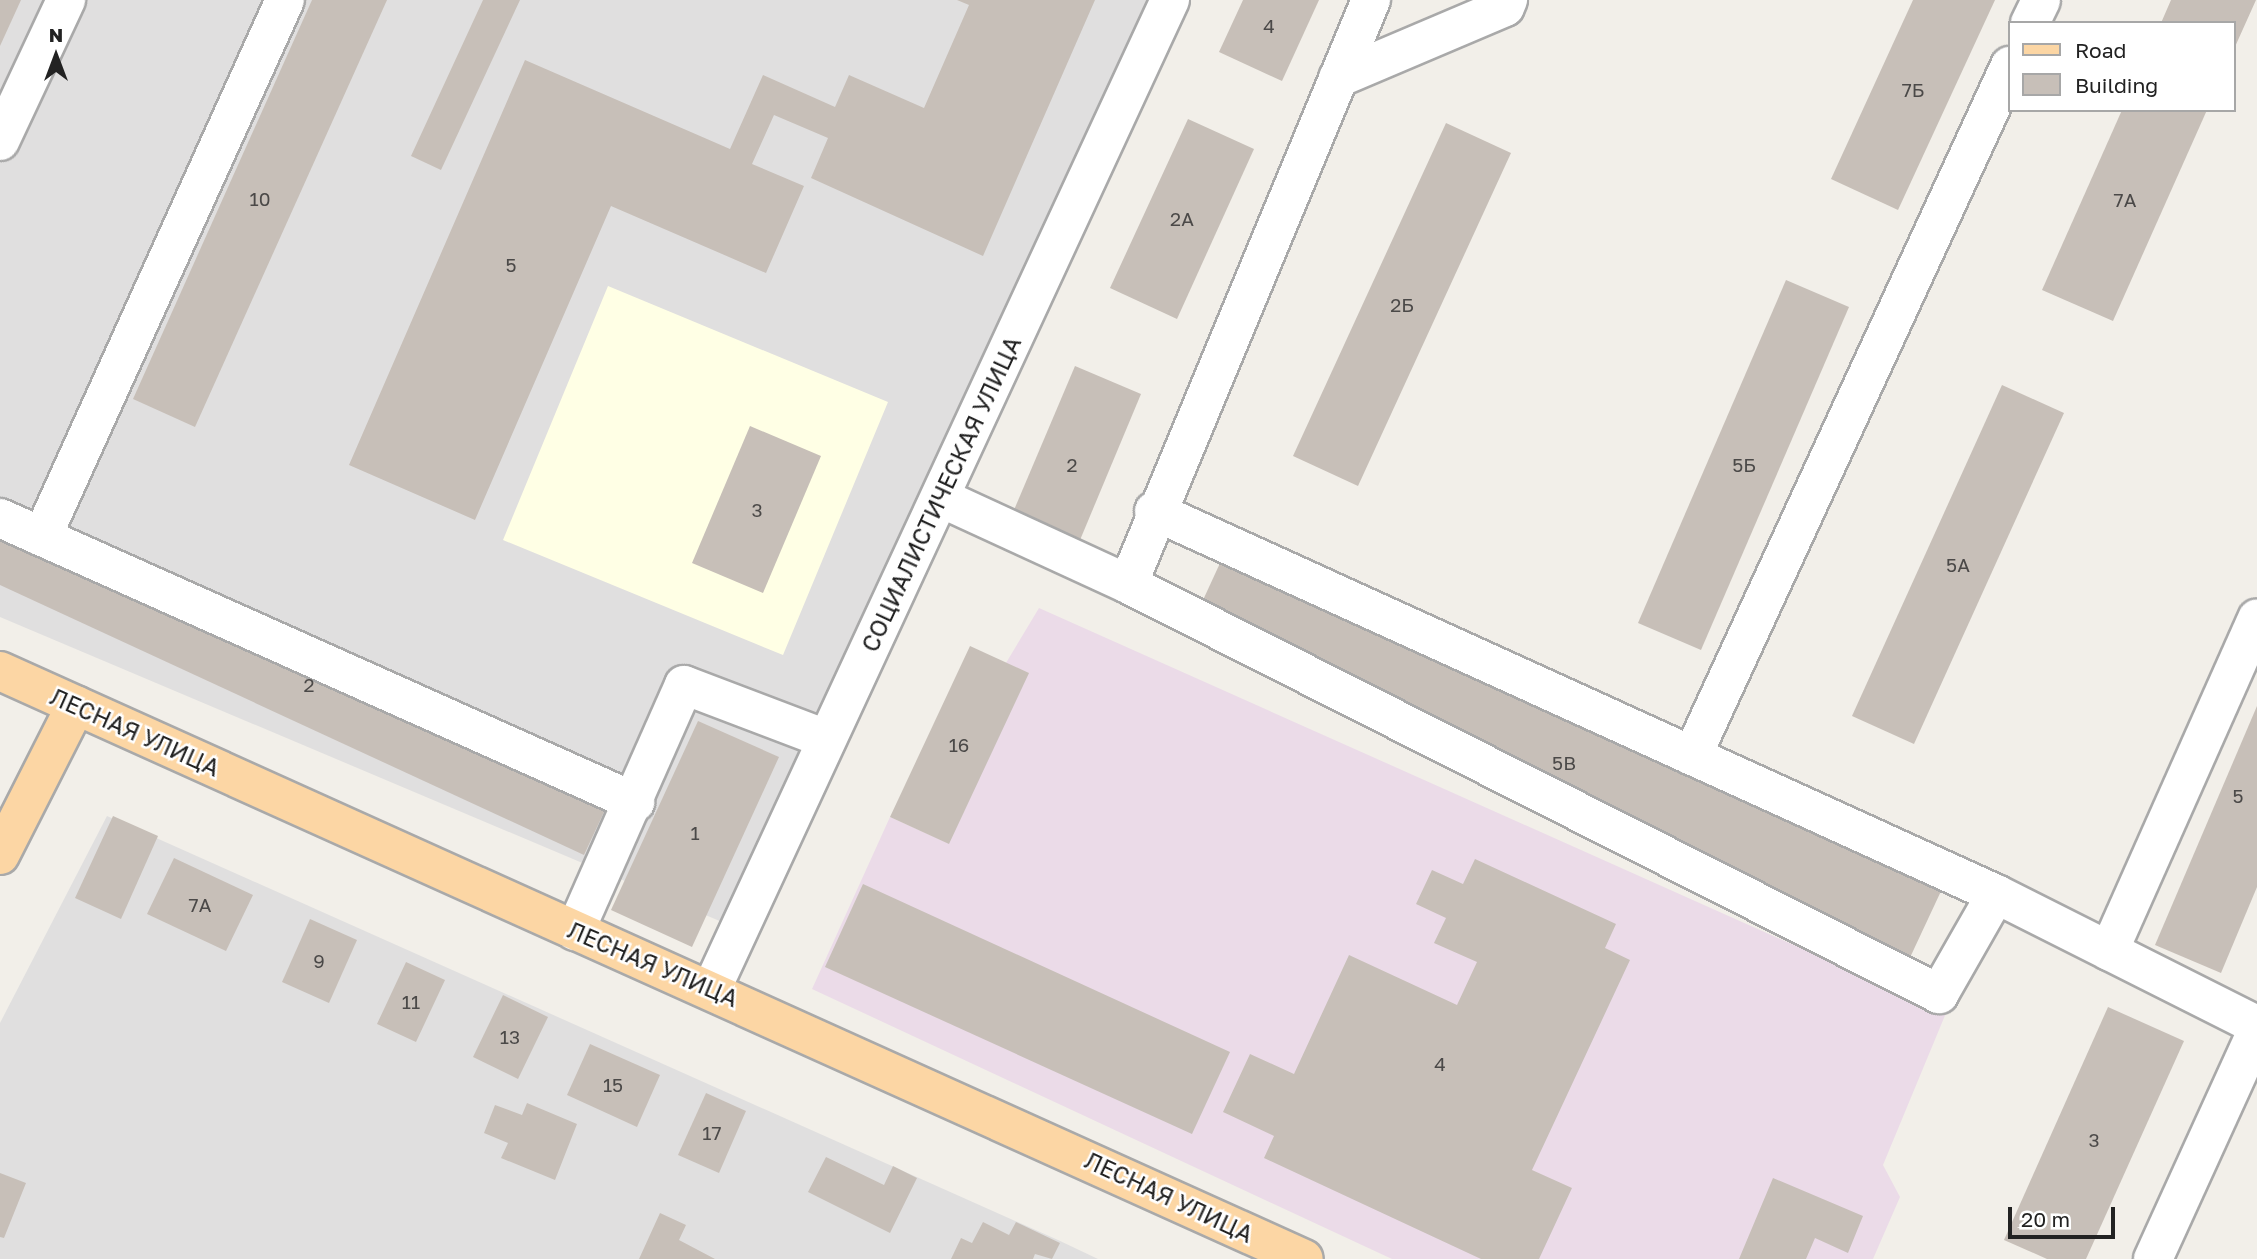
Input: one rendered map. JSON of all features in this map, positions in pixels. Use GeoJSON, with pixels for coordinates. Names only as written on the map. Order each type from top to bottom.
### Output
{"type":"FeatureCollection","features":[{"type":"Feature","properties":{"kind":"main road","name":"ЛЕСНАЯ УЛИЦА"},"geometry":{"type":"LineString","coordinates":[[0,671],[575,931],[712,988],[1304,1259]]}},
{"type":"Feature","properties":{"kind":"main road"},"geometry":{"type":"LineString","coordinates":[[0,855],[76,705]]}},
{"type":"Feature","properties":{"kind":"street"},"geometry":{"type":"LineString","coordinates":[[0,141],[65,0]]}},
{"type":"Feature","properties":{"kind":"street"},"geometry":{"type":"LineString","coordinates":[[42,537],[285,0]]}},
{"type":"Feature","properties":{"kind":"street","name":"СОЦИАЛИСТИЧЕСКАЯ УЛИЦА"},"geometry":{"type":"LineString","coordinates":[[712,988],[1170,0]]}},
{"type":"Feature","properties":{"kind":"street"},"geometry":{"type":"LineString","coordinates":[[1128,584],[1154,511],[1371,0]]}},
{"type":"Feature","properties":{"kind":"street"},"geometry":{"type":"LineString","coordinates":[[1338,78],[1505,7],[1508,0]]}},
{"type":"Feature","properties":{"kind":"street"},"geometry":{"type":"LineString","coordinates":[[2031,21],[2041,0]]}},
{"type":"Feature","properties":{"kind":"street"},"geometry":{"type":"LineString","coordinates":[[1692,756],[2008,70]]}},
{"type":"Feature","properties":{"kind":"street"},"geometry":{"type":"LineString","coordinates":[[941,498],[1128,584],[1939,993],[1996,894]]}},
{"type":"Feature","properties":{"kind":"street"},"geometry":{"type":"LineString","coordinates":[[1154,511],[1996,894],[2257,1025]]}},
{"type":"Feature","properties":{"kind":"street"},"geometry":{"type":"LineString","coordinates":[[0,518],[635,802]]}},
{"type":"Feature","properties":{"kind":"street"},"geometry":{"type":"LineString","coordinates":[[2109,951],[2257,618]]}},
{"type":"Feature","properties":{"kind":"street"},"geometry":{"type":"LineString","coordinates":[[575,931],[635,802],[684,685],[826,739]]}},
{"type":"Feature","properties":{"kind":"street"},"geometry":{"type":"LineString","coordinates":[[2153,1259],[2257,1031]]}},
{"type":"Feature","properties":{"kind":"shaded area"},"geometry":{"type":"Polygon","coordinates":[[[0,0],[1156,0],[722,922],[0,617],[0,0]]]}},
{"type":"Feature","properties":{"kind":"shaded area"},"geometry":{"type":"Polygon","coordinates":[[[608,286],[888,402],[783,655],[503,540],[608,286]]]}},
{"type":"Feature","properties":{"kind":"shaded area"},"geometry":{"type":"Polygon","coordinates":[[[1039,608],[1946,1013],[1883,1165],[1900,1197],[1873,1259],[1392,1259],[812,989],[890,817],[948,843],[1028,673],[1006,663],[1039,608]]]}},
{"type":"Feature","properties":{"kind":"shaded area"},"geometry":{"type":"Polygon","coordinates":[[[107,816],[1098,1259],[0,1259],[0,1023],[107,816]]]}},
{"type":"Feature","properties":{"kind":"building"},"geometry":{"type":"Polygon","coordinates":[[[0,0],[21,0],[0,46],[0,0]]]}},
{"type":"Feature","properties":{"kind":"building"},"geometry":{"type":"Polygon","coordinates":[[[312,0],[387,0],[195,427],[133,399],[312,0]]]}},
{"type":"Feature","properties":{"kind":"building"},"geometry":{"type":"Polygon","coordinates":[[[483,0],[520,0],[441,170],[411,156],[483,0]]]}},
{"type":"Feature","properties":{"kind":"building"},"geometry":{"type":"Polygon","coordinates":[[[957,0],[1095,0],[983,256],[811,178],[828,138],[774,115],[752,164],[804,186],[766,273],[611,206],[475,520],[349,465],[525,60],[730,149],[763,75],[835,107],[849,75],[924,108],[969,5],[957,0]]]}},
{"type":"Feature","properties":{"kind":"building"},"geometry":{"type":"Polygon","coordinates":[[[1243,0],[1319,0],[1282,81],[1219,52],[1243,0]]]}},
{"type":"Feature","properties":{"kind":"building"},"geometry":{"type":"Polygon","coordinates":[[[1913,0],[1995,0],[1898,210],[1831,179],[1913,0]]]}},
{"type":"Feature","properties":{"kind":"building"},"geometry":{"type":"Polygon","coordinates":[[[2171,0],[2256,0],[2236,45],[2236,21],[2162,21],[2171,0]]]}},
{"type":"Feature","properties":{"kind":"building"},"geometry":{"type":"Polygon","coordinates":[[[2121,112],[2206,112],[2113,321],[2042,290],[2121,112]]]}},
{"type":"Feature","properties":{"kind":"building"},"geometry":{"type":"Polygon","coordinates":[[[1188,119],[1254,149],[1177,319],[1110,288],[1188,119]]]}},
{"type":"Feature","properties":{"kind":"building"},"geometry":{"type":"Polygon","coordinates":[[[1446,123],[1511,153],[1358,486],[1293,456],[1446,123]]]}},
{"type":"Feature","properties":{"kind":"building"},"geometry":{"type":"Polygon","coordinates":[[[1786,280],[1849,307],[1701,650],[1638,623],[1786,280]]]}},
{"type":"Feature","properties":{"kind":"building"},"geometry":{"type":"Polygon","coordinates":[[[1075,366],[1141,394],[1070,564],[1003,536],[1075,366]]]}},
{"type":"Feature","properties":{"kind":"building"},"geometry":{"type":"Polygon","coordinates":[[[2002,385],[2064,413],[1914,744],[1852,716],[2002,385]]]}},
{"type":"Feature","properties":{"kind":"building"},"geometry":{"type":"Polygon","coordinates":[[[750,426],[821,456],[763,593],[692,563],[750,426]]]}},
{"type":"Feature","properties":{"kind":"building"},"geometry":{"type":"Polygon","coordinates":[[[0,499],[617,784],[584,855],[0,585],[0,499]]]}},
{"type":"Feature","properties":{"kind":"building"},"geometry":{"type":"Polygon","coordinates":[[[1221,561],[1942,889],[1907,964],[1186,637],[1221,561]]]}},
{"type":"Feature","properties":{"kind":"building"},"geometry":{"type":"Polygon","coordinates":[[[970,646],[1029,673],[949,844],[890,817],[970,646]]]}},
{"type":"Feature","properties":{"kind":"building"},"geometry":{"type":"Polygon","coordinates":[[[2257,706],[2257,887],[2221,973],[2155,945],[2257,706]]]}},
{"type":"Feature","properties":{"kind":"building"},"geometry":{"type":"Polygon","coordinates":[[[698,721],[779,757],[692,947],[611,910],[698,721]]]}},
{"type":"Feature","properties":{"kind":"building"},"geometry":{"type":"Polygon","coordinates":[[[113,816],[158,836],[121,919],[75,898],[113,816]]]}},
{"type":"Feature","properties":{"kind":"building"},"geometry":{"type":"Polygon","coordinates":[[[174,858],[253,895],[226,951],[147,914],[174,858]]]}},
{"type":"Feature","properties":{"kind":"building"},"geometry":{"type":"Polygon","coordinates":[[[1475,859],[1616,924],[1605,948],[1630,960],[1532,1170],[1572,1188],[1539,1259],[1481,1259],[1264,1158],[1274,1136],[1223,1112],[1250,1054],[1294,1074],[1349,955],[1457,1005],[1477,962],[1434,943],[1446,918],[1416,904],[1432,870],[1463,884],[1475,859]]]}},
{"type":"Feature","properties":{"kind":"building"},"geometry":{"type":"Polygon","coordinates":[[[863,884],[1230,1052],[1192,1134],[825,967],[863,884]]]}},
{"type":"Feature","properties":{"kind":"building"},"geometry":{"type":"Polygon","coordinates":[[[310,919],[357,940],[329,1003],[282,982],[310,919]]]}},
{"type":"Feature","properties":{"kind":"building"},"geometry":{"type":"Polygon","coordinates":[[[406,962],[445,980],[416,1042],[377,1024],[406,962]]]}},
{"type":"Feature","properties":{"kind":"building"},"geometry":{"type":"Polygon","coordinates":[[[503,995],[548,1017],[518,1079],[473,1057],[503,995]]]}},
{"type":"Feature","properties":{"kind":"building"},"geometry":{"type":"Polygon","coordinates":[[[2108,1007],[2184,1041],[2086,1259],[2047,1259],[2004,1240],[2108,1007]]]}},
{"type":"Feature","properties":{"kind":"building"},"geometry":{"type":"Polygon","coordinates":[[[590,1044],[660,1075],[637,1127],[567,1095],[590,1044]]]}},
{"type":"Feature","properties":{"kind":"building"},"geometry":{"type":"Polygon","coordinates":[[[706,1093],[746,1111],[719,1173],[678,1155],[706,1093]]]}},
{"type":"Feature","properties":{"kind":"building"},"geometry":{"type":"Polygon","coordinates":[[[527,1103],[577,1124],[555,1180],[501,1158],[508,1143],[484,1133],[495,1105],[522,1115],[527,1103]]]}},
{"type":"Feature","properties":{"kind":"building"},"geometry":{"type":"Polygon","coordinates":[[[826,1157],[884,1185],[893,1166],[917,1178],[890,1233],[808,1192],[826,1157]]]}},
{"type":"Feature","properties":{"kind":"building"},"geometry":{"type":"Polygon","coordinates":[[[0,1173],[26,1183],[4,1238],[0,1237],[0,1173]]]}},
{"type":"Feature","properties":{"kind":"building"},"geometry":{"type":"Polygon","coordinates":[[[1773,1178],[1863,1216],[1848,1253],[1815,1238],[1806,1259],[1739,1259],[1773,1178]]]}},
{"type":"Feature","properties":{"kind":"building"},"geometry":{"type":"Polygon","coordinates":[[[660,1213],[686,1225],[679,1240],[715,1259],[639,1259],[660,1213]]]}},
{"type":"Feature","properties":{"kind":"building"},"geometry":{"type":"Polygon","coordinates":[[[983,1222],[1009,1235],[1016,1222],[1060,1243],[1052,1259],[1035,1254],[1033,1259],[951,1259],[961,1238],[972,1243],[983,1222]]]}}]}
